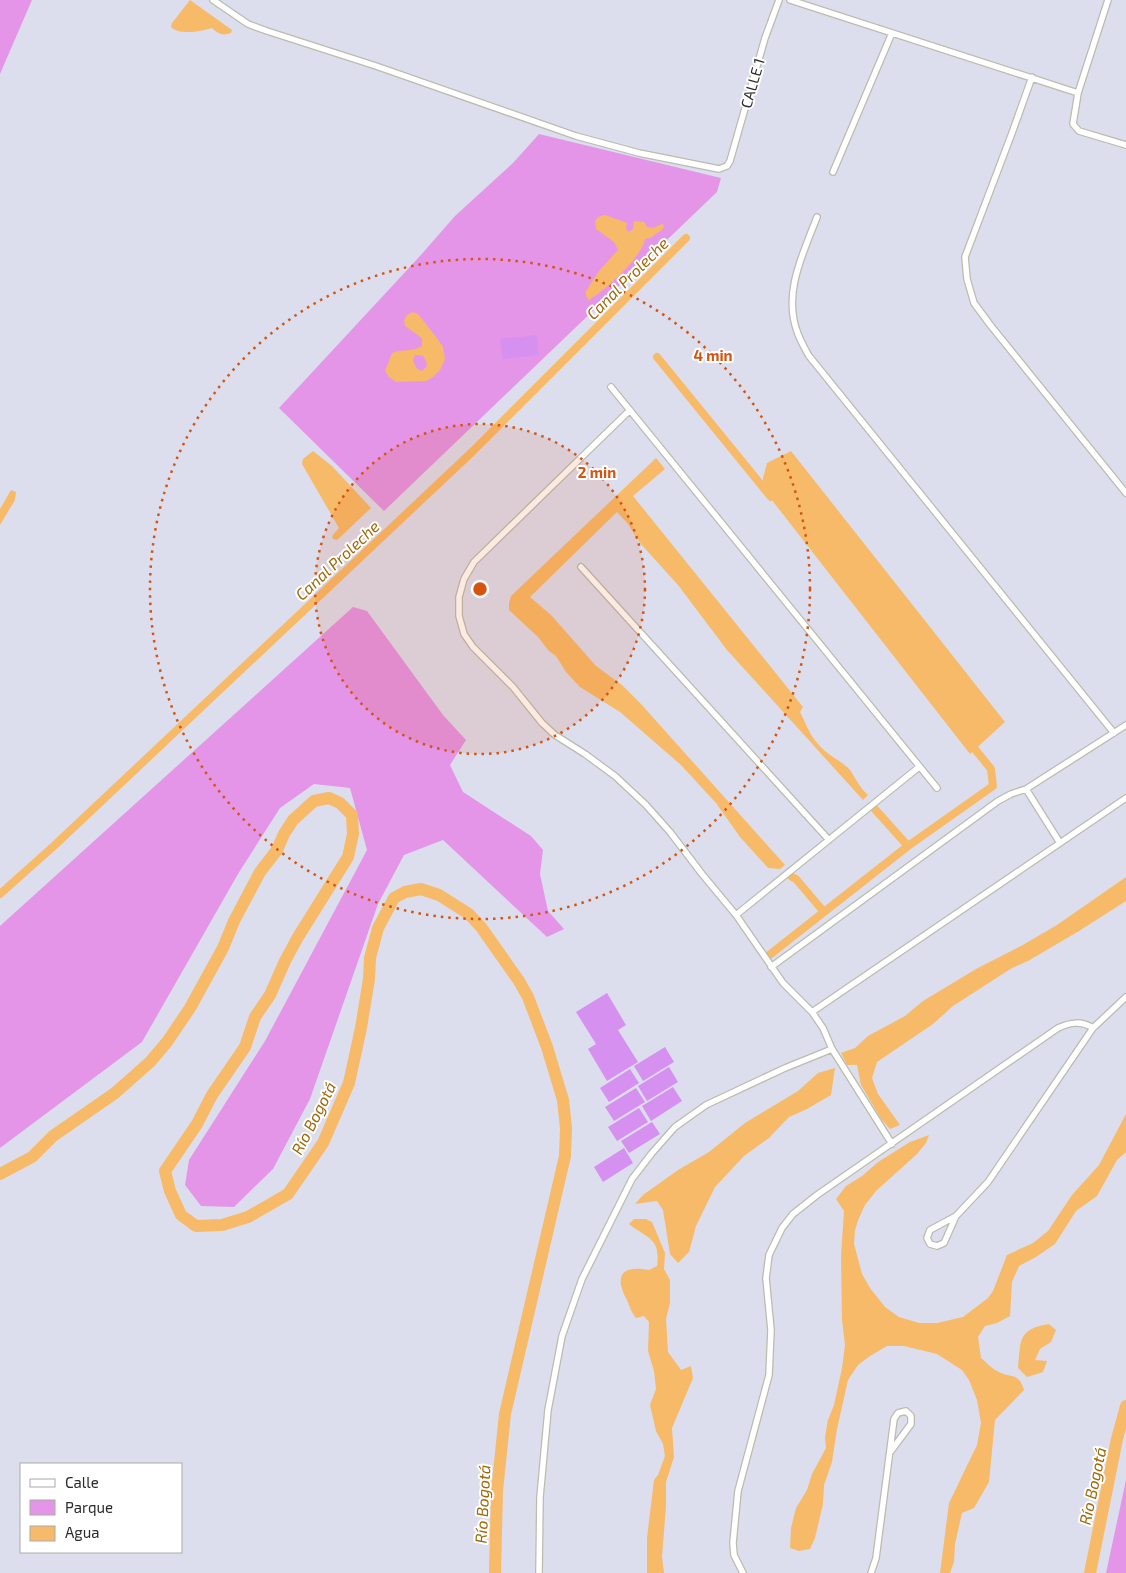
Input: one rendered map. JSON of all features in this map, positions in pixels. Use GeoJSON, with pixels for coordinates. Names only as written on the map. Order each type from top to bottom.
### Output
{"type":"FeatureCollection","features":[{"type":"Feature","properties":{"kind":"street","name":"CALLE 1"},"geometry":{"type":"LineString","coordinates":[[213,0],[248,24],[267,32],[376,66],[576,136],[639,153],[719,169],[727,166],[730,161],[765,38],[779,0]]}},
{"type":"Feature","properties":{"kind":"street"},"geometry":{"type":"LineString","coordinates":[[790,0],[1078,93]]}},
{"type":"Feature","properties":{"kind":"street"},"geometry":{"type":"LineString","coordinates":[[1108,0],[1078,93],[1074,124],[1075,128],[1079,131],[1126,145]]}},
{"type":"Feature","properties":{"kind":"street"},"geometry":{"type":"LineString","coordinates":[[833,172],[892,33]]}},
{"type":"Feature","properties":{"kind":"street"},"geometry":{"type":"LineString","coordinates":[[1032,77],[968,249],[966,257],[967,279],[974,303],[991,326],[1126,493]]}},
{"type":"Feature","properties":{"kind":"street"},"geometry":{"type":"LineString","coordinates":[[818,217],[796,272],[792,292],[797,333],[809,356],[1114,733]]}},
{"type":"Feature","properties":{"kind":"street"},"geometry":{"type":"LineString","coordinates":[[611,387],[937,788]]}},
{"type":"Feature","properties":{"kind":"street"},"geometry":{"type":"LineString","coordinates":[[630,410],[474,562],[464,579],[459,597],[459,616],[464,634],[473,647],[513,686],[542,723],[555,736],[586,754],[614,776],[646,805],[670,832],[736,915],[783,983],[812,1012],[823,1028],[832,1049],[892,1144]]}},
{"type":"Feature","properties":{"kind":"street"},"geometry":{"type":"LineString","coordinates":[[581,567],[829,840]]}},
{"type":"Feature","properties":{"kind":"street"},"geometry":{"type":"LineString","coordinates":[[771,967],[998,801],[1026,789],[1126,725]]}},
{"type":"Feature","properties":{"kind":"street"},"geometry":{"type":"LineString","coordinates":[[736,915],[919,767]]}},
{"type":"Feature","properties":{"kind":"street"},"geometry":{"type":"LineString","coordinates":[[1026,789],[1060,843]]}},
{"type":"Feature","properties":{"kind":"street"},"geometry":{"type":"LineString","coordinates":[[812,1012],[1126,798]]}},
{"type":"Feature","properties":{"kind":"street"},"geometry":{"type":"LineString","coordinates":[[956,1216],[944,1243],[937,1246],[930,1244],[927,1238],[930,1230],[956,1216],[988,1182],[1093,1028],[1126,996]]}},
{"type":"Feature","properties":{"kind":"street"},"geometry":{"type":"LineString","coordinates":[[743,1573],[734,1555],[733,1543],[738,1491],[769,1376],[771,1330],[766,1278],[769,1256],[782,1228],[793,1214],[824,1190],[1058,1028],[1066,1024],[1076,1023],[1086,1024],[1093,1028]]}},
{"type":"Feature","properties":{"kind":"street"},"geometry":{"type":"LineString","coordinates":[[539,1573],[540,1497],[548,1410],[562,1336],[582,1279],[632,1179],[675,1127],[706,1105],[785,1068],[832,1049]]}},
{"type":"Feature","properties":{"kind":"street"},"geometry":{"type":"LineString","coordinates":[[871,1573],[876,1558],[894,1419],[898,1413],[906,1411],[911,1416],[911,1424],[891,1451]]}},
{"type":"Feature","properties":{"kind":"green space"},"geometry":{"type":"Polygon","coordinates":[[[0,0],[32,0],[0,74],[0,0]]]}},
{"type":"Feature","properties":{"kind":"green space"},"geometry":{"type":"Polygon","coordinates":[[[539,134],[721,178],[717,192],[384,511],[279,408],[455,216],[513,163],[539,134]]]}},
{"type":"Feature","properties":{"kind":"green space"},"geometry":{"type":"Polygon","coordinates":[[[353,607],[367,611],[443,715],[466,740],[450,765],[463,792],[531,836],[543,850],[540,874],[548,911],[564,929],[547,937],[443,840],[404,855],[378,904],[310,1099],[273,1169],[234,1207],[201,1206],[185,1185],[189,1160],[265,1041],[367,850],[350,788],[314,784],[280,808],[238,874],[142,1042],[0,1148],[0,926],[353,607]]]}},
{"type":"Feature","properties":{"kind":"green space"},"geometry":{"type":"Polygon","coordinates":[[[1126,1480],[1126,1573],[1106,1573],[1126,1480]]]}},
{"type":"Feature","properties":{"kind":"shaded area"},"geometry":{"type":"Polygon","coordinates":[[[537,335],[539,355],[503,359],[500,339],[537,335]]]}},
{"type":"Feature","properties":{"kind":"shaded area"},"geometry":{"type":"Polygon","coordinates":[[[607,993],[626,1025],[618,1030],[638,1062],[607,1081],[588,1049],[596,1044],[576,1012],[607,993]]]}},
{"type":"Feature","properties":{"kind":"shaded area"},"geometry":{"type":"Polygon","coordinates":[[[665,1047],[674,1062],[643,1081],[634,1066],[665,1047]]]}},
{"type":"Feature","properties":{"kind":"shaded area"},"geometry":{"type":"Polygon","coordinates":[[[669,1067],[678,1082],[647,1101],[638,1086],[669,1067]]]}},
{"type":"Feature","properties":{"kind":"shaded area"},"geometry":{"type":"Polygon","coordinates":[[[630,1069],[639,1083],[609,1102],[600,1088],[630,1069]]]}},
{"type":"Feature","properties":{"kind":"shaded area"},"geometry":{"type":"Polygon","coordinates":[[[673,1087],[682,1101],[651,1121],[642,1106],[673,1087]]]}},
{"type":"Feature","properties":{"kind":"shaded area"},"geometry":{"type":"Polygon","coordinates":[[[636,1088],[645,1102],[614,1121],[605,1107],[636,1088]]]}},
{"type":"Feature","properties":{"kind":"shaded area"},"geometry":{"type":"Polygon","coordinates":[[[639,1108],[648,1122],[617,1141],[608,1127],[639,1108]]]}},
{"type":"Feature","properties":{"kind":"shaded area"},"geometry":{"type":"Polygon","coordinates":[[[652,1122],[660,1134],[629,1153],[621,1141],[652,1122]]]}},
{"type":"Feature","properties":{"kind":"shaded area"},"geometry":{"type":"Polygon","coordinates":[[[624,1148],[633,1163],[603,1182],[594,1167],[624,1148]]]}},
{"type":"Feature","properties":{"kind":"water"},"geometry":{"type":"Polygon","coordinates":[[[190,0],[232,30],[231,33],[221,34],[212,28],[185,32],[171,27],[190,0]]]}},
{"type":"Feature","properties":{"kind":"water"},"geometry":{"type":"Polygon","coordinates":[[[605,215],[627,223],[626,229],[629,232],[633,229],[634,221],[644,222],[647,227],[653,228],[664,225],[663,229],[650,238],[645,239],[637,255],[622,273],[589,300],[586,296],[586,291],[599,271],[618,250],[614,242],[596,229],[595,221],[598,217],[605,215]]]}},
{"type":"Feature","properties":{"kind":"water"},"geometry":{"type":"Polygon","coordinates":[[[412,312],[418,314],[443,347],[445,359],[440,370],[426,381],[396,382],[385,371],[392,353],[422,346],[422,338],[405,326],[406,316],[412,312]],[[415,355],[413,361],[417,369],[422,371],[427,366],[423,356],[415,355]]]}},
{"type":"Feature","properties":{"kind":"water"},"geometry":{"type":"Polygon","coordinates":[[[313,451],[332,466],[371,508],[337,540],[333,539],[332,536],[339,528],[302,464],[303,459],[313,451]]]}},
{"type":"Feature","properties":{"kind":"water"},"geometry":{"type":"Polygon","coordinates":[[[791,451],[1005,722],[970,754],[764,490],[763,478],[767,463],[791,451]]]}},
{"type":"Feature","properties":{"kind":"water"},"geometry":{"type":"Polygon","coordinates":[[[656,458],[665,469],[633,496],[803,707],[800,712],[816,742],[850,770],[868,795],[863,800],[727,650],[678,585],[640,543],[628,524],[617,512],[530,597],[551,615],[596,666],[622,685],[641,704],[785,865],[780,869],[768,868],[740,837],[716,803],[681,765],[620,712],[580,687],[566,672],[556,656],[509,610],[511,596],[656,458]]]}},
{"type":"Feature","properties":{"kind":"water"},"geometry":{"type":"Polygon","coordinates":[[[11,490],[16,492],[15,500],[0,525],[0,509],[11,490]]]}},
{"type":"Feature","properties":{"kind":"water"},"geometry":{"type":"Polygon","coordinates":[[[1126,877],[1126,901],[1028,961],[1012,968],[953,1006],[933,1024],[877,1062],[872,1078],[878,1094],[900,1125],[890,1129],[881,1119],[861,1085],[857,1065],[847,1065],[841,1053],[855,1048],[868,1036],[905,1016],[923,1001],[976,969],[1057,925],[1126,877]]]}},
{"type":"Feature","properties":{"kind":"water"},"geometry":{"type":"Polygon","coordinates":[[[835,1068],[831,1095],[789,1117],[769,1138],[744,1156],[715,1187],[696,1226],[689,1252],[678,1263],[670,1254],[663,1210],[657,1201],[635,1204],[643,1195],[678,1170],[709,1152],[745,1123],[798,1091],[818,1073],[835,1068]]]}},
{"type":"Feature","properties":{"kind":"water"},"geometry":{"type":"Polygon","coordinates":[[[1126,1114],[1126,1152],[1117,1160],[1097,1196],[1076,1211],[1055,1244],[1019,1266],[1012,1282],[1010,1316],[997,1323],[985,1326],[978,1337],[981,1358],[997,1371],[1019,1380],[1024,1390],[995,1420],[989,1482],[974,1508],[962,1513],[955,1544],[954,1562],[950,1573],[940,1573],[949,1503],[977,1445],[981,1423],[977,1400],[969,1380],[962,1370],[937,1354],[904,1346],[887,1346],[870,1356],[858,1365],[848,1380],[832,1462],[824,1485],[823,1504],[815,1538],[810,1549],[799,1551],[790,1548],[791,1528],[796,1508],[807,1490],[812,1474],[826,1448],[825,1437],[828,1420],[834,1405],[842,1368],[845,1345],[842,1320],[841,1256],[844,1211],[836,1199],[846,1186],[862,1176],[878,1162],[910,1142],[929,1135],[926,1143],[917,1154],[876,1191],[865,1205],[855,1230],[854,1244],[862,1274],[870,1288],[885,1307],[899,1317],[919,1323],[937,1323],[963,1317],[988,1298],[993,1291],[1007,1255],[1033,1243],[1048,1231],[1072,1195],[1099,1165],[1126,1114]]]}},
{"type":"Feature","properties":{"kind":"water"},"geometry":{"type":"Polygon","coordinates":[[[634,1219],[646,1219],[652,1222],[665,1253],[664,1269],[670,1280],[670,1303],[666,1319],[668,1352],[681,1370],[691,1366],[693,1378],[672,1428],[674,1457],[666,1482],[662,1557],[664,1573],[647,1573],[647,1538],[654,1480],[658,1475],[665,1456],[663,1444],[656,1431],[650,1405],[656,1389],[654,1371],[648,1351],[649,1322],[644,1316],[636,1318],[634,1316],[621,1284],[621,1279],[626,1271],[632,1269],[649,1270],[657,1266],[658,1256],[657,1249],[651,1239],[629,1224],[634,1219]]]}},
{"type":"Feature","properties":{"kind":"water"},"geometry":{"type":"Polygon","coordinates":[[[1049,1324],[1056,1330],[1051,1342],[1040,1349],[1035,1360],[1047,1361],[1043,1372],[1027,1377],[1018,1368],[1023,1338],[1031,1329],[1049,1324]]]}},
{"type":"Feature","properties":{"kind":"waterway","name":"Canal Proleche"},"geometry":{"type":"LineString","coordinates":[[0,894],[56,844],[472,452],[686,238]]}},
{"type":"Feature","properties":{"kind":"waterway"},"geometry":{"type":"LineString","coordinates":[[657,357],[771,497]]}},
{"type":"Feature","properties":{"kind":"waterway"},"geometry":{"type":"LineString","coordinates":[[768,956],[908,846],[993,786],[991,769],[970,743]]}},
{"type":"Feature","properties":{"kind":"waterway","name":"Río Bogotá"},"geometry":{"type":"LineString","coordinates":[[0,1174],[32,1157],[53,1136],[115,1093],[150,1062],[167,1042],[190,1008],[223,948],[234,921],[260,872],[277,850],[293,820],[314,801],[329,798],[340,803],[352,815],[353,834],[348,857],[298,937],[270,995],[255,1017],[245,1047],[212,1095],[197,1124],[165,1171],[170,1191],[181,1215],[196,1226],[222,1225],[248,1217],[288,1194],[323,1143],[349,1083],[361,1028],[369,979],[370,958],[378,928],[394,898],[405,892],[421,889],[439,895],[469,914],[481,927],[528,997],[547,1047],[563,1100],[566,1128],[565,1156],[505,1414],[497,1491],[495,1573]]}},
{"type":"Feature","properties":{"kind":"waterway"},"geometry":{"type":"LineString","coordinates":[[873,807],[908,846]]}},
{"type":"Feature","properties":{"kind":"waterway"},"geometry":{"type":"LineString","coordinates":[[792,877],[796,879],[824,912]]}},
{"type":"Feature","properties":{"kind":"waterway","name":"Río Bogotá"},"geometry":{"type":"LineString","coordinates":[[1090,1573],[1117,1439],[1126,1406]]}}]}
